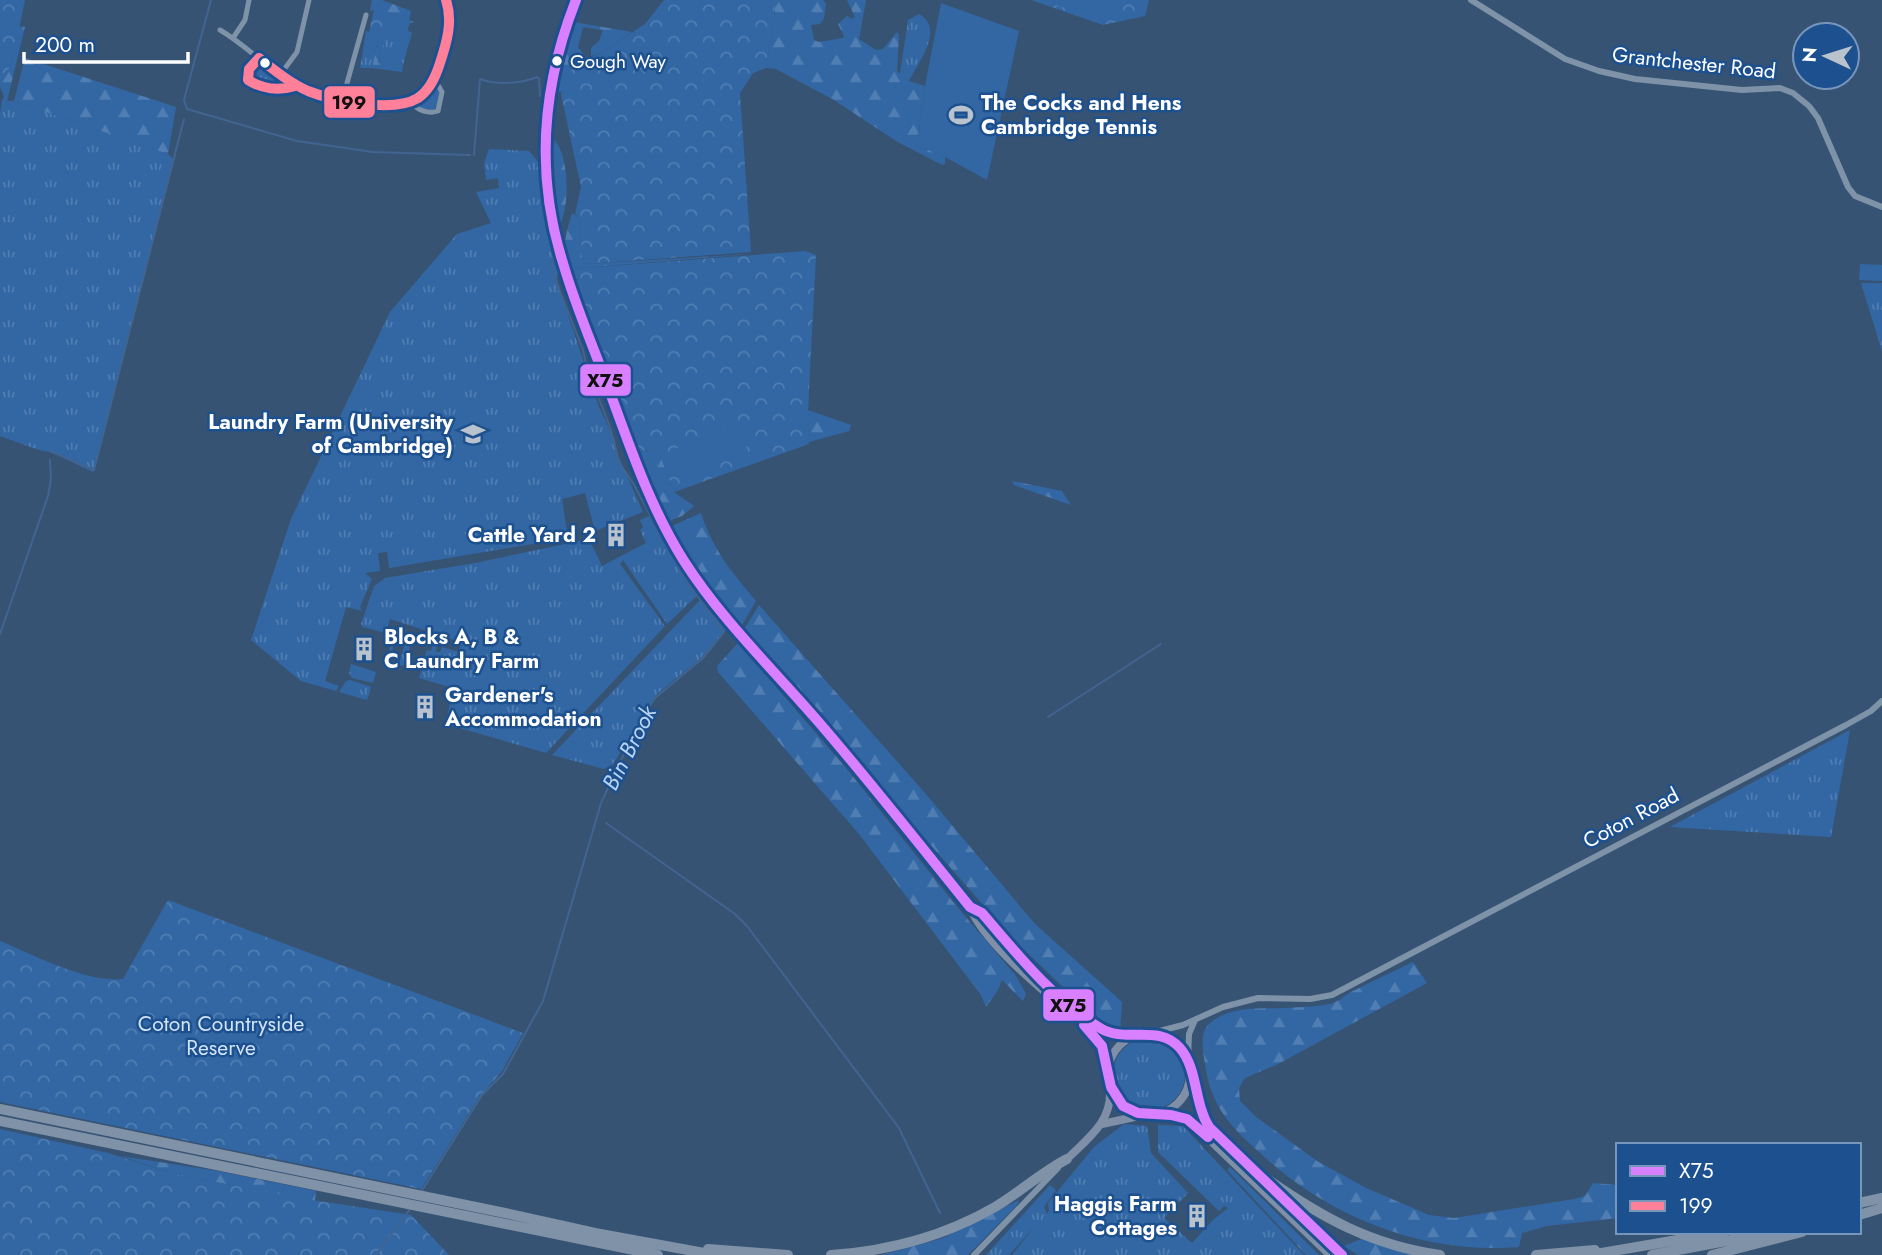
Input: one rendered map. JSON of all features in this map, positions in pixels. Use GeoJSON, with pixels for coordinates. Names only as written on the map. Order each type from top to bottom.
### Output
{"type":"FeatureCollection","features":[{"type":"Feature","properties":{"kind":"highway"},"geometry":{"type":"LineString","coordinates":[[0,1109],[715,1255]]}},
{"type":"Feature","properties":{"kind":"highway"},"geometry":{"type":"LineString","coordinates":[[0,1121],[658,1255]]}},
{"type":"Feature","properties":{"kind":"highway"},"geometry":{"type":"LineString","coordinates":[[831,1255],[887,1247],[960,1226],[996,1206],[1067,1159]]}},
{"type":"Feature","properties":{"kind":"highway"},"geometry":{"type":"LineString","coordinates":[[1264,1177],[1298,1201],[1350,1230],[1391,1245],[1440,1255]]}},
{"type":"Feature","properties":{"kind":"highway"},"geometry":{"type":"LineString","coordinates":[[1861,1203],[1882,1198]]}},
{"type":"Feature","properties":{"kind":"highway"},"geometry":{"type":"LineString","coordinates":[[1861,1213],[1882,1208]]}},
{"type":"Feature","properties":{"kind":"highway"},"geometry":{"type":"LineString","coordinates":[[1536,1255],[1649,1251],[1716,1234]]}},
{"type":"Feature","properties":{"kind":"highway"},"geometry":{"type":"LineString","coordinates":[[1590,1255],[1649,1251],[1761,1234]]}},
{"type":"Feature","properties":{"kind":"highway"},"geometry":{"type":"LineString","coordinates":[[1712,1255],[1794,1234]]}},
{"type":"Feature","properties":{"kind":"highway"},"geometry":{"type":"LineString","coordinates":[[641,1242],[788,1255]]}},
{"type":"Feature","properties":{"kind":"main road"},"geometry":{"type":"LineString","coordinates":[[576,0],[558,49],[548,94],[545,163],[554,230],[616,409],[659,517],[705,592],[887,802],[970,907],[975,919],[1016,965],[1099,1040],[1108,1068],[1110,1102],[1102,1124],[1067,1159]]}},
{"type":"Feature","properties":{"kind":"main road"},"geometry":{"type":"LineString","coordinates":[[970,907],[982,914],[1047,983],[1100,1029],[1112,1035],[1152,1033],[1173,1041],[1184,1052],[1188,1061],[1199,1109],[1205,1122],[1342,1255]]}},
{"type":"Feature","properties":{"kind":"main road"},"geometry":{"type":"LineString","coordinates":[[1108,1068],[1116,1049],[1132,1036]]}},
{"type":"Feature","properties":{"kind":"main road"},"geometry":{"type":"LineString","coordinates":[[1102,1124],[1160,1113],[1171,1108],[1182,1098],[1189,1082],[1190,1071]]}},
{"type":"Feature","properties":{"kind":"main road"},"geometry":{"type":"LineString","coordinates":[[1110,1087],[1122,1105],[1145,1115]]}},
{"type":"Feature","properties":{"kind":"main road"},"geometry":{"type":"LineString","coordinates":[[1160,1113],[1189,1120],[1330,1255]]}},
{"type":"Feature","properties":{"kind":"street"},"geometry":{"type":"LineString","coordinates":[[233,38],[245,20],[249,0]]}},
{"type":"Feature","properties":{"kind":"street"},"geometry":{"type":"LineString","coordinates":[[280,75],[297,52],[309,0]]}},
{"type":"Feature","properties":{"kind":"street"},"geometry":{"type":"LineString","coordinates":[[220,30],[295,86],[316,96],[389,106],[412,103],[424,95],[435,80],[449,33],[450,15],[446,0]]}},
{"type":"Feature","properties":{"kind":"street","name":"Grantchester Road"},"geometry":{"type":"LineString","coordinates":[[1471,0],[1565,59],[1599,71],[1635,79],[1742,90],[1780,88],[1793,93],[1810,106],[1818,118],[1855,196],[1882,207]]}},
{"type":"Feature","properties":{"kind":"street"},"geometry":{"type":"LineString","coordinates":[[342,101],[366,15]]}},
{"type":"Feature","properties":{"kind":"street"},"geometry":{"type":"LineString","coordinates":[[258,58],[249,69],[247,77],[250,83],[280,89],[295,86]]}},
{"type":"Feature","properties":{"kind":"street"},"geometry":{"type":"LineString","coordinates":[[412,103],[418,110],[432,113],[438,111],[442,92],[435,80]]}},
{"type":"Feature","properties":{"kind":"street","name":"Coton Road"},"geometry":{"type":"LineString","coordinates":[[1152,1033],[1223,1007],[1258,998],[1310,999],[1332,995],[1846,725],[1882,701]]}},
{"type":"Feature","properties":{"kind":"street"},"geometry":{"type":"LineString","coordinates":[[1188,1061],[1190,1027],[1196,1019]]}},
{"type":"Feature","properties":{"kind":"street"},"geometry":{"type":"LineString","coordinates":[[974,1255],[1067,1159]]}},
{"type":"Feature","properties":{"kind":"green space"},"geometry":{"type":"Polygon","coordinates":[[[0,0],[25,0],[12,62],[7,72],[0,75],[0,0]]]}},
{"type":"Feature","properties":{"kind":"green space"},"geometry":{"type":"Polygon","coordinates":[[[372,0],[382,0],[411,11],[409,20],[414,22],[410,23],[407,30],[412,33],[409,43],[386,35],[378,63],[403,65],[402,72],[372,68],[379,34],[375,10],[370,11],[372,0]]]}},
{"type":"Feature","properties":{"kind":"green space"},"geometry":{"type":"Polygon","coordinates":[[[664,0],[775,0],[766,68],[753,73],[740,93],[751,252],[585,264],[579,218],[575,214],[581,187],[561,94],[566,76],[579,62],[601,53],[645,24],[664,0]]]}},
{"type":"Feature","properties":{"kind":"green space"},"geometry":{"type":"Polygon","coordinates":[[[775,0],[823,0],[826,4],[824,18],[820,24],[811,25],[814,40],[819,42],[843,38],[838,24],[847,16],[852,19],[855,17],[847,0],[866,0],[859,39],[876,50],[883,49],[897,32],[897,71],[909,81],[925,86],[917,145],[945,157],[945,164],[942,165],[896,141],[834,100],[776,69],[766,68],[775,0]]]}},
{"type":"Feature","properties":{"kind":"green space"},"geometry":{"type":"Polygon","coordinates":[[[1031,0],[1149,0],[1145,16],[1103,25],[1031,0]]]}},
{"type":"Feature","properties":{"kind":"green space"},"geometry":{"type":"Polygon","coordinates":[[[1039,0],[1109,0],[1104,20],[1039,0]]]}},
{"type":"Feature","properties":{"kind":"green space","name":"The Cocks and Hens Cambridge Tennis"},"geometry":{"type":"Polygon","coordinates":[[[941,3],[1019,31],[987,180],[917,145],[941,3]]]}},
{"type":"Feature","properties":{"kind":"green space"},"geometry":{"type":"Polygon","coordinates":[[[374,10],[389,13],[382,35],[369,32],[374,10]]]}},
{"type":"Feature","properties":{"kind":"green space"},"geometry":{"type":"Polygon","coordinates":[[[919,14],[927,20],[930,37],[909,81],[900,74],[908,20],[919,14]]]}},
{"type":"Feature","properties":{"kind":"green space"},"geometry":{"type":"Polygon","coordinates":[[[573,22],[632,32],[601,53],[591,56],[591,48],[599,41],[603,30],[583,27],[578,47],[586,58],[573,69],[562,91],[557,92],[573,22]]]}},
{"type":"Feature","properties":{"kind":"green space"},"geometry":{"type":"Polygon","coordinates":[[[19,26],[25,27],[7,101],[2,101],[4,96],[0,87],[0,75],[7,72],[12,62],[19,26]]]}},
{"type":"Feature","properties":{"kind":"green space"},"geometry":{"type":"Polygon","coordinates":[[[366,31],[379,34],[372,68],[360,68],[366,31]]]}},
{"type":"Feature","properties":{"kind":"green space"},"geometry":{"type":"Polygon","coordinates":[[[386,34],[409,43],[403,65],[378,64],[386,34]]]}},
{"type":"Feature","properties":{"kind":"green space"},"geometry":{"type":"Polygon","coordinates":[[[25,58],[176,107],[168,154],[14,101],[25,58]]]}},
{"type":"Feature","properties":{"kind":"green space"},"geometry":{"type":"Polygon","coordinates":[[[259,65],[288,84],[287,87],[253,81],[251,70],[259,65]]]}},
{"type":"Feature","properties":{"kind":"green space"},"geometry":{"type":"Polygon","coordinates":[[[288,73],[311,86],[342,95],[338,98],[309,90],[296,84],[288,73]]]}},
{"type":"Feature","properties":{"kind":"green space"},"geometry":{"type":"Polygon","coordinates":[[[436,87],[440,92],[438,108],[419,108],[416,105],[436,87]]]}},
{"type":"Feature","properties":{"kind":"green space"},"geometry":{"type":"Polygon","coordinates":[[[2,101],[14,101],[168,154],[174,160],[93,472],[53,453],[0,436],[2,101]]]}},
{"type":"Feature","properties":{"kind":"green space"},"geometry":{"type":"Polygon","coordinates":[[[554,140],[563,158],[566,183],[565,210],[558,229],[552,211],[548,174],[548,151],[550,142],[554,140]]]}},
{"type":"Feature","properties":{"kind":"green space","name":"Laundry Farm (University of Cambridge)"},"geometry":{"type":"Polygon","coordinates":[[[489,149],[529,151],[538,162],[543,205],[555,251],[557,279],[562,297],[599,407],[643,512],[595,531],[585,493],[562,499],[568,538],[389,568],[387,552],[378,553],[380,571],[365,573],[372,579],[360,607],[362,611],[346,607],[325,681],[339,686],[336,691],[301,681],[251,640],[291,519],[390,312],[457,234],[491,223],[476,192],[499,188],[498,178],[486,180],[484,164],[489,149]]]}},
{"type":"Feature","properties":{"kind":"green space"},"geometry":{"type":"Polygon","coordinates":[[[572,213],[579,218],[585,264],[751,254],[571,269],[567,263],[565,249],[572,213]]]}},
{"type":"Feature","properties":{"kind":"green space"},"geometry":{"type":"Polygon","coordinates":[[[805,251],[816,255],[808,410],[809,444],[674,492],[657,447],[640,452],[571,269],[805,251]]]}},
{"type":"Feature","properties":{"kind":"green space"},"geometry":{"type":"Polygon","coordinates":[[[1860,264],[1882,265],[1882,281],[1859,280],[1860,264]]]}},
{"type":"Feature","properties":{"kind":"green space"},"geometry":{"type":"Polygon","coordinates":[[[1861,283],[1882,283],[1882,351],[1861,283]]]}},
{"type":"Feature","properties":{"kind":"green space"},"geometry":{"type":"Polygon","coordinates":[[[808,410],[851,425],[849,431],[809,442],[808,410]]]}},
{"type":"Feature","properties":{"kind":"green space"},"geometry":{"type":"Polygon","coordinates":[[[738,425],[748,451],[678,478],[669,451],[738,425]]]}},
{"type":"Feature","properties":{"kind":"green space"},"geometry":{"type":"Polygon","coordinates":[[[657,447],[674,492],[694,506],[682,516],[669,521],[638,453],[657,447]]]}},
{"type":"Feature","properties":{"kind":"green space"},"geometry":{"type":"Polygon","coordinates":[[[1012,481],[1062,491],[1071,505],[1014,485],[1012,481]]]}},
{"type":"Feature","properties":{"kind":"green space"},"geometry":{"type":"Polygon","coordinates":[[[701,513],[717,549],[756,601],[741,627],[695,571],[672,526],[701,513]]]}},
{"type":"Feature","properties":{"kind":"green space"},"geometry":{"type":"Polygon","coordinates":[[[649,516],[698,595],[667,624],[623,560],[620,564],[665,626],[546,753],[446,724],[453,688],[419,678],[427,650],[431,651],[433,644],[437,645],[436,652],[440,652],[442,647],[459,652],[461,642],[390,619],[386,632],[363,627],[361,624],[374,586],[385,578],[475,563],[589,539],[602,566],[646,543],[640,530],[643,527],[640,520],[649,516]]]}},
{"type":"Feature","properties":{"kind":"green space"},"geometry":{"type":"Polygon","coordinates":[[[701,599],[726,630],[700,659],[657,694],[613,764],[604,769],[552,755],[701,599]]]}},
{"type":"Feature","properties":{"kind":"green space"},"geometry":{"type":"Polygon","coordinates":[[[759,605],[924,792],[1035,924],[1122,1002],[1120,1031],[1100,1022],[1014,940],[743,631],[759,605]]]}},
{"type":"Feature","properties":{"kind":"green space"},"geometry":{"type":"Polygon","coordinates":[[[397,631],[409,635],[411,644],[405,665],[398,666],[407,637],[397,634],[392,651],[389,650],[397,631]]]}},
{"type":"Feature","properties":{"kind":"green space"},"geometry":{"type":"Polygon","coordinates":[[[738,643],[846,768],[1016,976],[1026,994],[1023,1001],[1002,980],[986,1007],[981,995],[859,834],[718,672],[717,666],[738,643]]]}},
{"type":"Feature","properties":{"kind":"green space"},"geometry":{"type":"Polygon","coordinates":[[[351,664],[376,672],[373,683],[352,678],[349,673],[351,664]]]}},
{"type":"Feature","properties":{"kind":"green space"},"geometry":{"type":"Polygon","coordinates":[[[346,681],[371,687],[367,700],[339,692],[346,681]]]}},
{"type":"Feature","properties":{"kind":"green space"},"geometry":{"type":"Polygon","coordinates":[[[1850,730],[1831,837],[1670,827],[1850,730]]]}},
{"type":"Feature","properties":{"kind":"green space","name":"Coton Countryside Reserve"},"geometry":{"type":"Polygon","coordinates":[[[168,900],[523,1033],[502,1071],[478,1099],[421,1189],[0,1102],[0,941],[93,977],[123,979],[168,900]]]}},
{"type":"Feature","properties":{"kind":"green space"},"geometry":{"type":"Polygon","coordinates":[[[1413,962],[1427,983],[1278,1064],[1245,1078],[1239,1088],[1240,1101],[1256,1117],[1317,1161],[1366,1188],[1429,1215],[1454,1218],[1574,1199],[1585,1196],[1593,1183],[1616,1185],[1616,1218],[1547,1226],[1522,1233],[1519,1247],[1448,1245],[1379,1227],[1347,1213],[1286,1175],[1249,1143],[1218,1106],[1206,1070],[1204,1033],[1209,1024],[1217,1018],[1236,1011],[1323,1005],[1333,1003],[1413,962]]]}},
{"type":"Feature","properties":{"kind":"green space"},"geometry":{"type":"Polygon","coordinates":[[[1149,1038],[1169,1044],[1179,1054],[1185,1074],[1179,1094],[1169,1104],[1149,1110],[1129,1104],[1119,1094],[1113,1074],[1119,1054],[1129,1044],[1149,1038]]]}},
{"type":"Feature","properties":{"kind":"green space"},"geometry":{"type":"Polygon","coordinates":[[[1124,1124],[1147,1126],[1151,1153],[1188,1193],[1164,1218],[1192,1243],[1228,1208],[1224,1206],[1219,1211],[1158,1152],[1158,1125],[1183,1126],[1304,1255],[1012,1255],[1035,1226],[1009,1255],[986,1255],[1050,1185],[1056,1190],[1044,1207],[1047,1214],[1048,1203],[1094,1147],[1124,1124]]]}},
{"type":"Feature","properties":{"kind":"green space"},"geometry":{"type":"Polygon","coordinates":[[[0,1129],[108,1153],[178,1175],[411,1215],[449,1255],[0,1255],[0,1129]]]}},
{"type":"Feature","properties":{"kind":"green space"},"geometry":{"type":"Polygon","coordinates":[[[120,1156],[218,1171],[316,1191],[315,1201],[178,1175],[120,1156]]]}},
{"type":"Feature","properties":{"kind":"green space"},"geometry":{"type":"Polygon","coordinates":[[[1230,1167],[1319,1255],[1306,1255],[1227,1170],[1230,1167]]]}},
{"type":"Feature","properties":{"kind":"green space"},"geometry":{"type":"Polygon","coordinates":[[[1019,1200],[968,1255],[881,1255],[943,1238],[1019,1200]]]}},
{"type":"Feature","properties":{"kind":"green space"},"geometry":{"type":"Polygon","coordinates":[[[1361,1239],[1418,1255],[1358,1255],[1344,1246],[1361,1239]]]}},
{"type":"Feature","properties":{"kind":"waterway"},"geometry":{"type":"LineString","coordinates":[[211,0],[184,100],[187,109],[297,141],[373,152],[470,155]]}},
{"type":"Feature","properties":{"kind":"waterway","name":"Bin Brook"},"geometry":{"type":"LineString","coordinates":[[474,155],[480,79],[508,83],[537,77],[540,96]]}},
{"type":"Feature","properties":{"kind":"waterway"},"geometry":{"type":"LineString","coordinates":[[50,451],[94,470],[184,119]]}},
{"type":"Feature","properties":{"kind":"waterway","name":"Bin Brook"},"geometry":{"type":"LineString","coordinates":[[552,146],[557,212]]}},
{"type":"Feature","properties":{"kind":"waterway","name":"Bin Brook"},"geometry":{"type":"LineString","coordinates":[[421,1192],[482,1095],[503,1074],[543,1001],[601,803],[640,720],[655,698],[703,658],[724,632],[683,576],[619,462],[610,427],[557,284],[552,266],[553,252]]}},
{"type":"Feature","properties":{"kind":"waterway"},"geometry":{"type":"LineString","coordinates":[[0,634],[48,496],[50,460]]}},
{"type":"Feature","properties":{"kind":"waterway"},"geometry":{"type":"LineString","coordinates":[[1048,717],[1161,644]]}},
{"type":"Feature","properties":{"kind":"waterway"},"geometry":{"type":"LineString","coordinates":[[606,823],[735,914],[747,926],[899,1128],[940,1213]]}},
{"type":"Feature","properties":{"kind":"waterway","name":"Bin Brook"},"geometry":{"type":"LineString","coordinates":[[376,1255],[411,1208]]}},
{"type":"Feature","properties":{"kind":"transit line","name":"199"},"geometry":{"type":"LineString","coordinates":[[295,86],[277,89],[259,85],[248,80],[249,69],[259,58],[301,88],[347,102],[394,105],[418,98],[432,82],[445,47],[449,24],[446,0]]}},
{"type":"Feature","properties":{"kind":"transit line","name":"X75"},"geometry":{"type":"LineString","coordinates":[[576,0],[556,65],[546,130],[548,196],[554,230],[573,294],[633,454],[661,519],[684,561],[730,623],[836,742],[970,907],[982,913],[1037,975],[1083,1017],[1110,1032],[1162,1037],[1180,1048],[1190,1066],[1209,1127],[1342,1255]]}},
{"type":"Feature","properties":{"kind":"transit line","name":"X75"},"geometry":{"type":"LineString","coordinates":[[1084,1025],[1102,1046],[1111,1087],[1123,1106],[1138,1113],[1187,1119],[1208,1137]]}},
{"type":"Feature","properties":{"kind":"place","name":"Gough Way"},"geometry":{"type":"Point","coordinates":[557,61]}},
{"type":"Feature","properties":{"kind":"place","name":"The Cocks and Hens Cambridge Tennis"},"geometry":{"type":"Point","coordinates":[961,115]}},
{"type":"Feature","properties":{"kind":"place","name":"Laundry Farm (University of Cambridge)"},"geometry":{"type":"Point","coordinates":[473,434]}},
{"type":"Feature","properties":{"kind":"place","name":"Cattle Yard 2"},"geometry":{"type":"Point","coordinates":[616,535]}},
{"type":"Feature","properties":{"kind":"place","name":"Blocks A, B & C Laundry Farm"},"geometry":{"type":"Point","coordinates":[364,649]}},
{"type":"Feature","properties":{"kind":"place","name":"Gardener's Accommodation"},"geometry":{"type":"Point","coordinates":[425,707]}},
{"type":"Feature","properties":{"kind":"place","name":"Haggis Farm Cottages"},"geometry":{"type":"Point","coordinates":[1197,1216]}}]}
